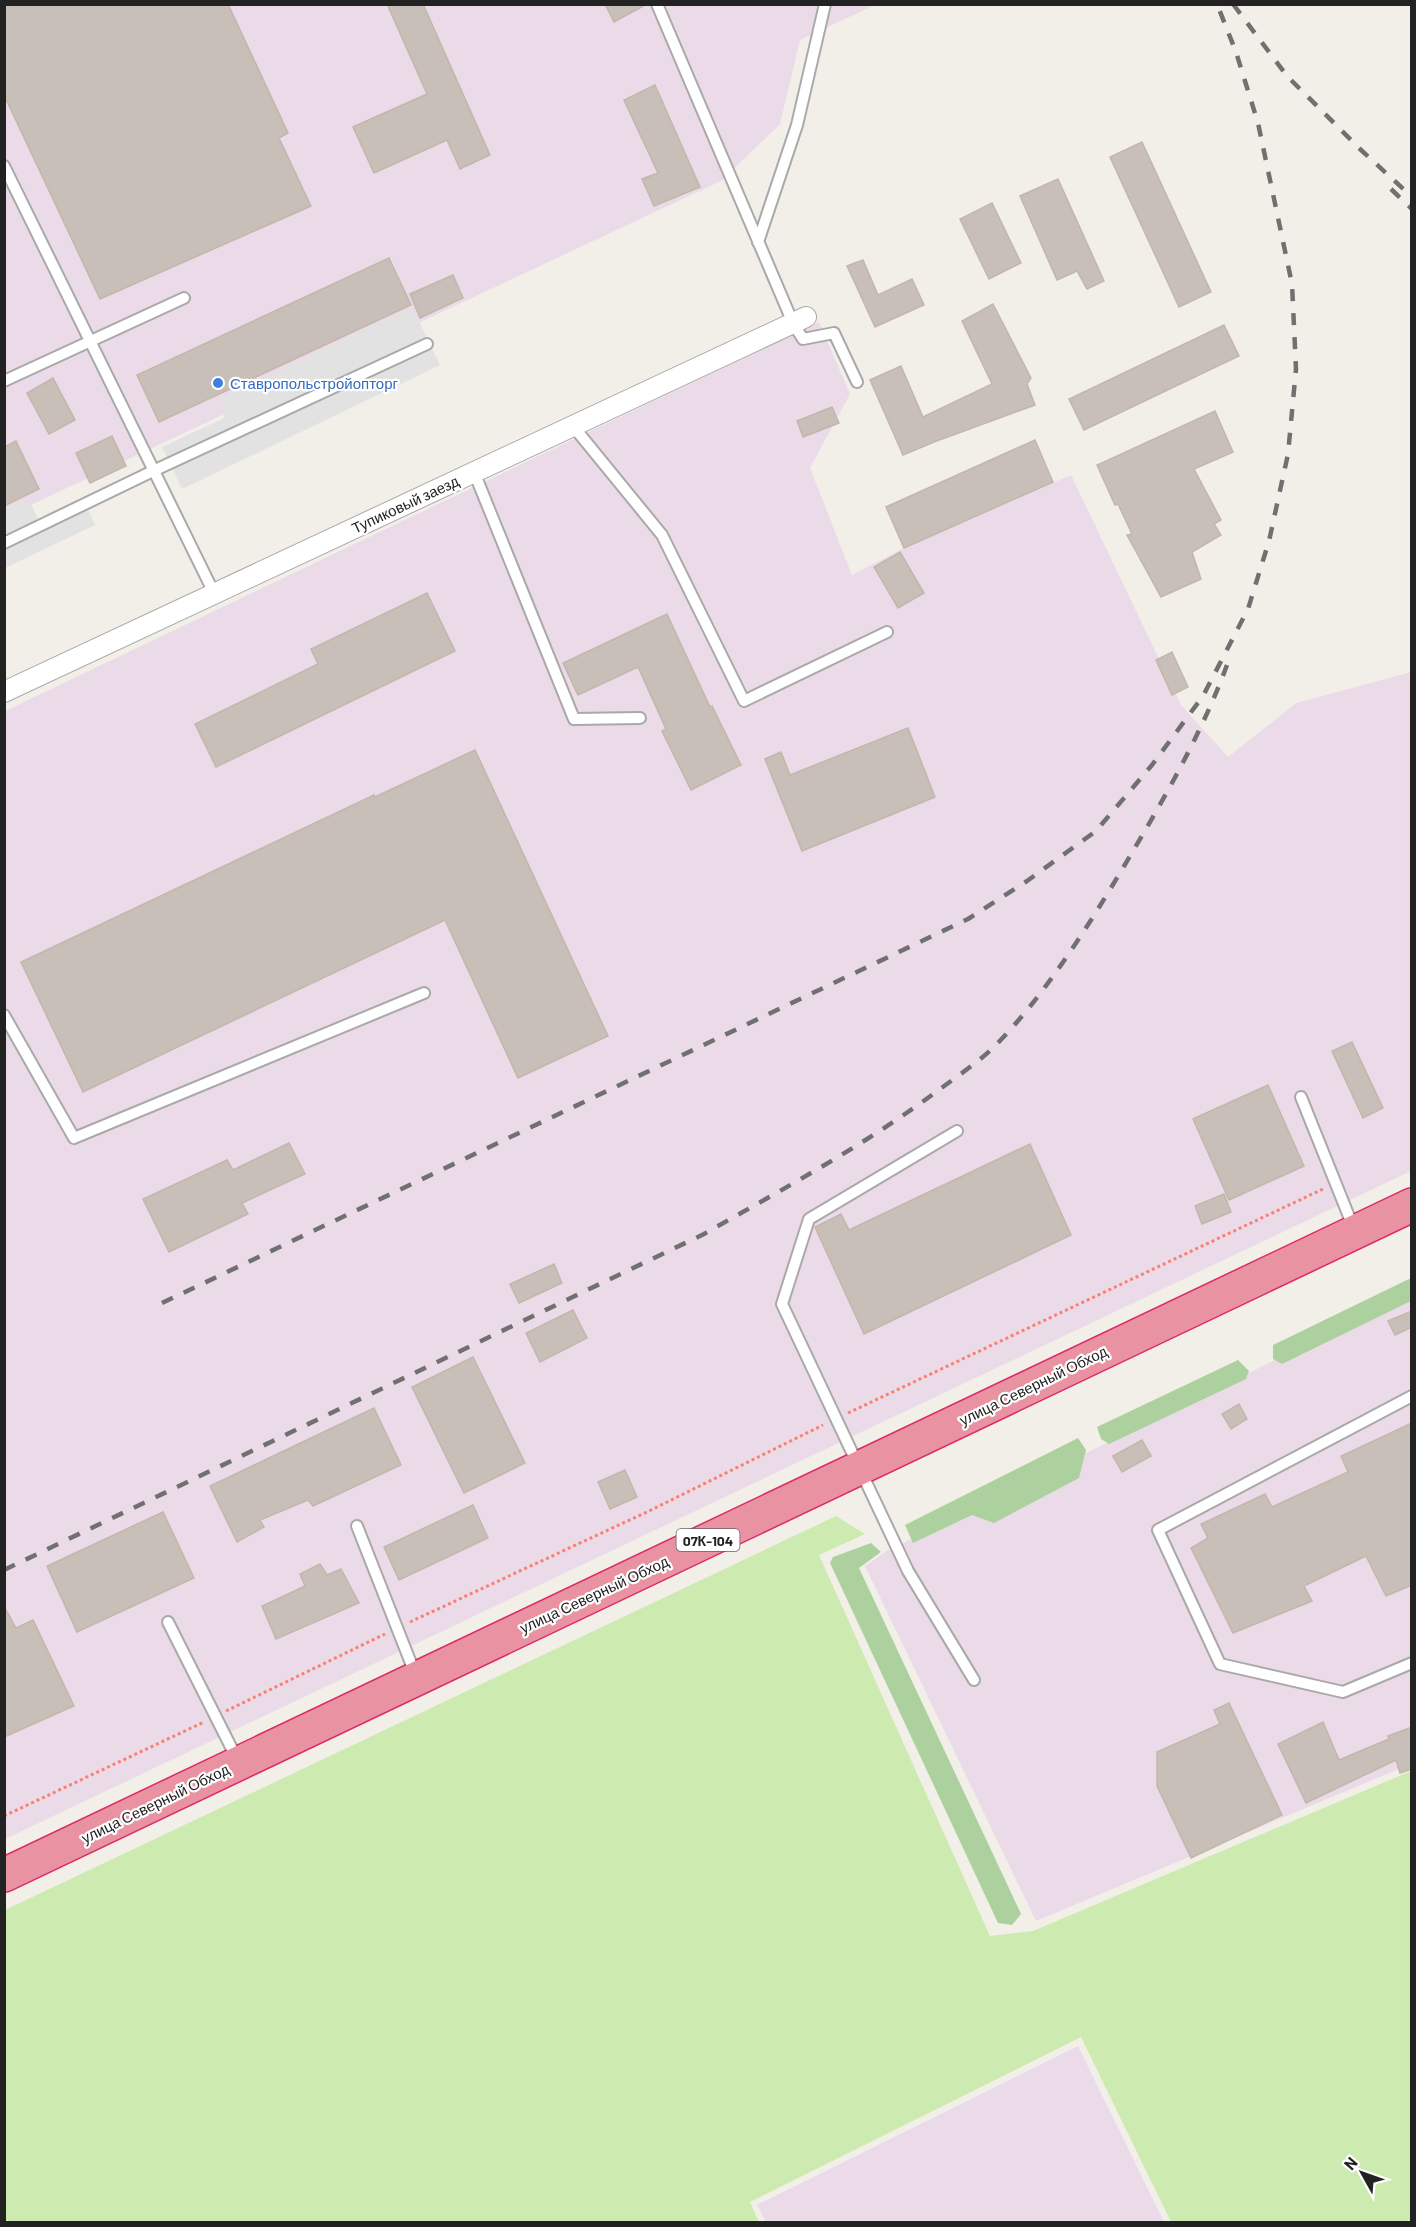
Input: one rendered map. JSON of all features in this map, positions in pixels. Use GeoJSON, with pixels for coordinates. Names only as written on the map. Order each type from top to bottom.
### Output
{"type":"FeatureCollection","features":[{"type":"Feature","properties":{"kind":"highway","name":"улица Северный Обход"},"geometry":{"type":"LineString","coordinates":[[4,1875],[1412,1205]]}},
{"type":"Feature","properties":{"kind":"street","name":"Тупиковый заезд"},"geometry":{"type":"LineString","coordinates":[[4,692],[799,320]]}},
{"type":"Feature","properties":{"kind":"lane"},"geometry":{"type":"LineString","coordinates":[[657,4],[758,242],[799,320],[803,339],[834,333],[856,382]]}},
{"type":"Feature","properties":{"kind":"lane"},"geometry":{"type":"LineString","coordinates":[[758,242],[797,125],[825,4]]}},
{"type":"Feature","properties":{"kind":"lane"},"geometry":{"type":"LineString","coordinates":[[4,166],[214,593]]}},
{"type":"Feature","properties":{"kind":"lane"},"geometry":{"type":"LineString","coordinates":[[4,381],[184,298]]}},
{"type":"Feature","properties":{"kind":"lane"},"geometry":{"type":"LineString","coordinates":[[4,543],[427,344]]}},
{"type":"Feature","properties":{"kind":"lane"},"geometry":{"type":"LineString","coordinates":[[573,426],[662,535],[744,701],[887,632]]}},
{"type":"Feature","properties":{"kind":"lane"},"geometry":{"type":"LineString","coordinates":[[474,472],[574,719],[640,718]]}},
{"type":"Feature","properties":{"kind":"lane"},"geometry":{"type":"LineString","coordinates":[[4,1015],[74,1138],[424,993]]}},
{"type":"Feature","properties":{"kind":"lane"},"geometry":{"type":"LineString","coordinates":[[1301,1097],[1355,1232]]}},
{"type":"Feature","properties":{"kind":"lane"},"geometry":{"type":"LineString","coordinates":[[957,1131],[809,1219],[782,1304],[908,1571],[974,1680]]}},
{"type":"Feature","properties":{"kind":"lane"},"geometry":{"type":"LineString","coordinates":[[1412,1396],[1158,1530],[1220,1664],[1343,1692],[1412,1663]]}},
{"type":"Feature","properties":{"kind":"lane"},"geometry":{"type":"LineString","coordinates":[[357,1526],[417,1678]]}},
{"type":"Feature","properties":{"kind":"lane"},"geometry":{"type":"LineString","coordinates":[[168,1622],[239,1762]]}},
{"type":"Feature","properties":{"kind":"path"},"geometry":{"type":"LineString","coordinates":[[4,1816],[1335,1183]]}},
{"type":"Feature","properties":{"kind":"shaded area"},"geometry":{"type":"Polygon","coordinates":[[[4,5],[875,5],[800,40],[780,124],[721,181],[5,517],[4,5]]]}},
{"type":"Feature","properties":{"kind":"shaded area"},"geometry":{"type":"Polygon","coordinates":[[[412,307],[440,365],[182,489],[162,447],[224,418],[221,398],[412,307]]]}},
{"type":"Feature","properties":{"kind":"shaded area"},"geometry":{"type":"Polygon","coordinates":[[[819,322],[850,394],[810,468],[852,575],[904,548],[1071,475],[1181,705],[1228,757],[1296,703],[1411,672],[1411,1171],[5,1839],[5,711],[819,322]]]}},
{"type":"Feature","properties":{"kind":"shaded area"},"geometry":{"type":"Polygon","coordinates":[[[28,498],[40,523],[85,502],[95,525],[5,568],[4,509],[28,498]]]}},
{"type":"Feature","properties":{"kind":"shaded area"},"geometry":{"type":"Polygon","coordinates":[[[1411,1293],[1411,1764],[1036,1921],[865,1566],[885,1552],[1411,1293]]]}},
{"type":"Feature","properties":{"kind":"shaded area"},"geometry":{"type":"Polygon","coordinates":[[[1078,2046],[1164,2222],[766,2222],[757,2205],[1078,2046]]]}},
{"type":"Feature","properties":{"kind":"green space"},"geometry":{"type":"Polygon","coordinates":[[[1411,1278],[1411,1301],[1282,1364],[1273,1359],[1273,1345],[1411,1278]]]}},
{"type":"Feature","properties":{"kind":"green space"},"geometry":{"type":"Polygon","coordinates":[[[1238,1360],[1249,1371],[1246,1379],[1109,1444],[1101,1439],[1097,1427],[1238,1360]]]}},
{"type":"Feature","properties":{"kind":"green space"},"geometry":{"type":"Polygon","coordinates":[[[1078,1438],[1086,1450],[1079,1478],[994,1523],[972,1515],[913,1543],[905,1525],[1078,1438]]]}},
{"type":"Feature","properties":{"kind":"green space"},"geometry":{"type":"Polygon","coordinates":[[[836,1516],[865,1534],[819,1555],[990,1936],[1033,1931],[1411,1771],[1411,2222],[1171,2222],[1081,2037],[750,2202],[759,2222],[5,2222],[5,1910],[836,1516]]]}},
{"type":"Feature","properties":{"kind":"green space"},"geometry":{"type":"Polygon","coordinates":[[[871,1543],[881,1552],[859,1568],[1021,1914],[1012,1925],[998,1923],[830,1563],[833,1557],[871,1543]]]}},
{"type":"Feature","properties":{"kind":"building"},"geometry":{"type":"Polygon","coordinates":[[[4,4],[228,4],[288,133],[279,138],[311,206],[100,299],[4,95],[4,4]]]}},
{"type":"Feature","properties":{"kind":"building"},"geometry":{"type":"Polygon","coordinates":[[[387,4],[423,4],[490,155],[460,169],[447,140],[374,173],[353,127],[427,94],[387,4]]]}},
{"type":"Feature","properties":{"kind":"building"},"geometry":{"type":"Polygon","coordinates":[[[605,4],[647,4],[614,22],[605,4]]]}},
{"type":"Feature","properties":{"kind":"building"},"geometry":{"type":"Polygon","coordinates":[[[655,85],[700,187],[654,206],[642,179],[658,173],[624,100],[655,85]]]}},
{"type":"Feature","properties":{"kind":"building"},"geometry":{"type":"Polygon","coordinates":[[[1142,142],[1211,292],[1179,307],[1110,157],[1142,142]]]}},
{"type":"Feature","properties":{"kind":"building"},"geometry":{"type":"Polygon","coordinates":[[[1058,179],[1104,281],[1087,289],[1077,271],[1057,280],[1020,196],[1058,179]]]}},
{"type":"Feature","properties":{"kind":"building"},"geometry":{"type":"Polygon","coordinates":[[[992,203],[1021,263],[989,279],[960,219],[992,203]]]}},
{"type":"Feature","properties":{"kind":"building"},"geometry":{"type":"Polygon","coordinates":[[[389,258],[411,305],[159,422],[137,375],[389,258]]]}},
{"type":"Feature","properties":{"kind":"building"},"geometry":{"type":"Polygon","coordinates":[[[863,260],[878,295],[912,279],[924,305],[875,327],[847,266],[863,260]]]}},
{"type":"Feature","properties":{"kind":"building"},"geometry":{"type":"Polygon","coordinates":[[[453,275],[463,298],[420,318],[410,294],[453,275]]]}},
{"type":"Feature","properties":{"kind":"building"},"geometry":{"type":"Polygon","coordinates":[[[993,304],[1031,378],[1027,384],[1035,405],[903,455],[870,380],[901,366],[923,417],[992,384],[962,321],[993,304]]]}},
{"type":"Feature","properties":{"kind":"building"},"geometry":{"type":"Polygon","coordinates":[[[1224,325],[1239,356],[1084,430],[1069,399],[1224,325]]]}},
{"type":"Feature","properties":{"kind":"building"},"geometry":{"type":"Polygon","coordinates":[[[53,378],[75,420],[49,434],[27,393],[53,378]]]}},
{"type":"Feature","properties":{"kind":"building"},"geometry":{"type":"Polygon","coordinates":[[[832,407],[839,423],[803,437],[797,421],[832,407]]]}},
{"type":"Feature","properties":{"kind":"building"},"geometry":{"type":"Polygon","coordinates":[[[1215,411],[1233,452],[1194,469],[1221,520],[1214,524],[1221,535],[1192,552],[1201,579],[1161,597],[1127,535],[1132,534],[1118,504],[1115,505],[1097,465],[1215,411]]]}},
{"type":"Feature","properties":{"kind":"building"},"geometry":{"type":"Polygon","coordinates":[[[112,436],[126,466],[90,483],[76,453],[112,436]]]}},
{"type":"Feature","properties":{"kind":"building"},"geometry":{"type":"Polygon","coordinates":[[[1035,440],[1053,482],[904,548],[886,507],[1035,440]]]}},
{"type":"Feature","properties":{"kind":"building"},"geometry":{"type":"Polygon","coordinates":[[[16,441],[39,489],[4,506],[4,447],[16,441]]]}},
{"type":"Feature","properties":{"kind":"building"},"geometry":{"type":"Polygon","coordinates":[[[900,552],[924,593],[898,608],[874,567],[900,552]]]}},
{"type":"Feature","properties":{"kind":"building"},"geometry":{"type":"Polygon","coordinates":[[[427,593],[455,651],[216,767],[195,724],[318,664],[311,649],[427,593]]]}},
{"type":"Feature","properties":{"kind":"building"},"geometry":{"type":"Polygon","coordinates":[[[667,614],[710,707],[712,706],[741,765],[691,790],[662,731],[666,729],[638,667],[578,695],[563,663],[667,614]]]}},
{"type":"Feature","properties":{"kind":"building"},"geometry":{"type":"Polygon","coordinates":[[[1172,652],[1188,687],[1172,695],[1156,660],[1172,652]]]}},
{"type":"Feature","properties":{"kind":"building"},"geometry":{"type":"Polygon","coordinates":[[[908,728],[935,797],[802,851],[765,759],[781,752],[790,775],[908,728]]]}},
{"type":"Feature","properties":{"kind":"building"},"geometry":{"type":"Polygon","coordinates":[[[475,750],[608,1036],[518,1078],[445,920],[83,1092],[21,962],[374,795],[375,797],[475,750]]]}},
{"type":"Feature","properties":{"kind":"building"},"geometry":{"type":"Polygon","coordinates":[[[1352,1042],[1383,1108],[1363,1118],[1332,1051],[1352,1042]]]}},
{"type":"Feature","properties":{"kind":"building"},"geometry":{"type":"Polygon","coordinates":[[[1268,1085],[1304,1166],[1229,1200],[1193,1119],[1268,1085]]]}},
{"type":"Feature","properties":{"kind":"building"},"geometry":{"type":"Polygon","coordinates":[[[289,1143],[305,1174],[242,1203],[248,1214],[169,1252],[143,1199],[227,1160],[233,1170],[289,1143]]]}},
{"type":"Feature","properties":{"kind":"building"},"geometry":{"type":"Polygon","coordinates":[[[1030,1144],[1071,1235],[864,1334],[815,1227],[841,1214],[849,1230],[1030,1144]]]}},
{"type":"Feature","properties":{"kind":"building"},"geometry":{"type":"Polygon","coordinates":[[[1224,1194],[1231,1212],[1202,1224],[1195,1206],[1224,1194]]]}},
{"type":"Feature","properties":{"kind":"building"},"geometry":{"type":"Polygon","coordinates":[[[554,1264],[562,1283],[519,1303],[510,1284],[554,1264]]]}},
{"type":"Feature","properties":{"kind":"building"},"geometry":{"type":"Polygon","coordinates":[[[573,1310],[587,1338],[540,1362],[526,1333],[573,1310]]]}},
{"type":"Feature","properties":{"kind":"building"},"geometry":{"type":"Polygon","coordinates":[[[1412,1311],[1412,1327],[1395,1335],[1388,1321],[1412,1311]]]}},
{"type":"Feature","properties":{"kind":"building"},"geometry":{"type":"Polygon","coordinates":[[[473,1357],[525,1463],[464,1493],[412,1387],[473,1357]]]}},
{"type":"Feature","properties":{"kind":"building"},"geometry":{"type":"Polygon","coordinates":[[[1239,1404],[1247,1419],[1231,1429],[1222,1414],[1239,1404]]]}},
{"type":"Feature","properties":{"kind":"building"},"geometry":{"type":"Polygon","coordinates":[[[374,1408],[401,1465],[313,1506],[308,1500],[260,1520],[264,1527],[237,1542],[210,1486],[374,1408]]]}},
{"type":"Feature","properties":{"kind":"building"},"geometry":{"type":"Polygon","coordinates":[[[1412,1423],[1412,1585],[1386,1596],[1366,1556],[1304,1586],[1312,1601],[1233,1633],[1191,1548],[1208,1538],[1201,1524],[1265,1494],[1272,1507],[1348,1472],[1341,1456],[1412,1423]]]}},
{"type":"Feature","properties":{"kind":"building"},"geometry":{"type":"Polygon","coordinates":[[[1142,1440],[1151,1456],[1122,1472],[1113,1456],[1142,1440]]]}},
{"type":"Feature","properties":{"kind":"building"},"geometry":{"type":"Polygon","coordinates":[[[625,1470],[637,1497],[610,1509],[598,1482],[625,1470]]]}},
{"type":"Feature","properties":{"kind":"building"},"geometry":{"type":"Polygon","coordinates":[[[473,1505],[488,1538],[399,1580],[384,1547],[473,1505]]]}},
{"type":"Feature","properties":{"kind":"building"},"geometry":{"type":"Polygon","coordinates":[[[163,1512],[194,1578],[77,1632],[47,1566],[163,1512]]]}},
{"type":"Feature","properties":{"kind":"building"},"geometry":{"type":"Polygon","coordinates":[[[320,1564],[327,1575],[341,1569],[359,1603],[276,1639],[262,1606],[305,1586],[300,1574],[320,1564]]]}},
{"type":"Feature","properties":{"kind":"building"},"geometry":{"type":"Polygon","coordinates":[[[4,1606],[16,1628],[33,1620],[74,1706],[4,1737],[4,1606]]]}},
{"type":"Feature","properties":{"kind":"building"},"geometry":{"type":"Polygon","coordinates":[[[1229,1703],[1282,1815],[1191,1858],[1157,1786],[1157,1752],[1220,1724],[1214,1710],[1229,1703]]]}},
{"type":"Feature","properties":{"kind":"building"},"geometry":{"type":"Polygon","coordinates":[[[1323,1722],[1339,1760],[1412,1727],[1412,1769],[1400,1773],[1396,1760],[1306,1803],[1278,1744],[1323,1722]]]}},
{"type":"Feature","properties":{"kind":"railway"},"geometry":{"type":"LineString","coordinates":[[162,1303],[968,919],[1027,881],[1096,831],[1152,765],[1203,696],[1248,609],[1269,541],[1288,454],[1296,369],[1292,284],[1258,123],[1236,52],[1217,4]]}},
{"type":"Feature","properties":{"kind":"railway"},"geometry":{"type":"LineString","coordinates":[[1233,4],[1287,76],[1412,197]]}},
{"type":"Feature","properties":{"kind":"railway"},"geometry":{"type":"LineString","coordinates":[[1391,189],[1412,209]]}},
{"type":"Feature","properties":{"kind":"railway"},"geometry":{"type":"LineString","coordinates":[[4,1570],[704,1234],[851,1149],[908,1112],[967,1069],[990,1051],[1016,1023],[1053,976],[1087,927],[1172,783],[1196,737],[1227,665]]}},
{"type":"Feature","properties":{"kind":"place","name":"Ставропольстройопторг"},"geometry":{"type":"Point","coordinates":[218,383]}}]}
